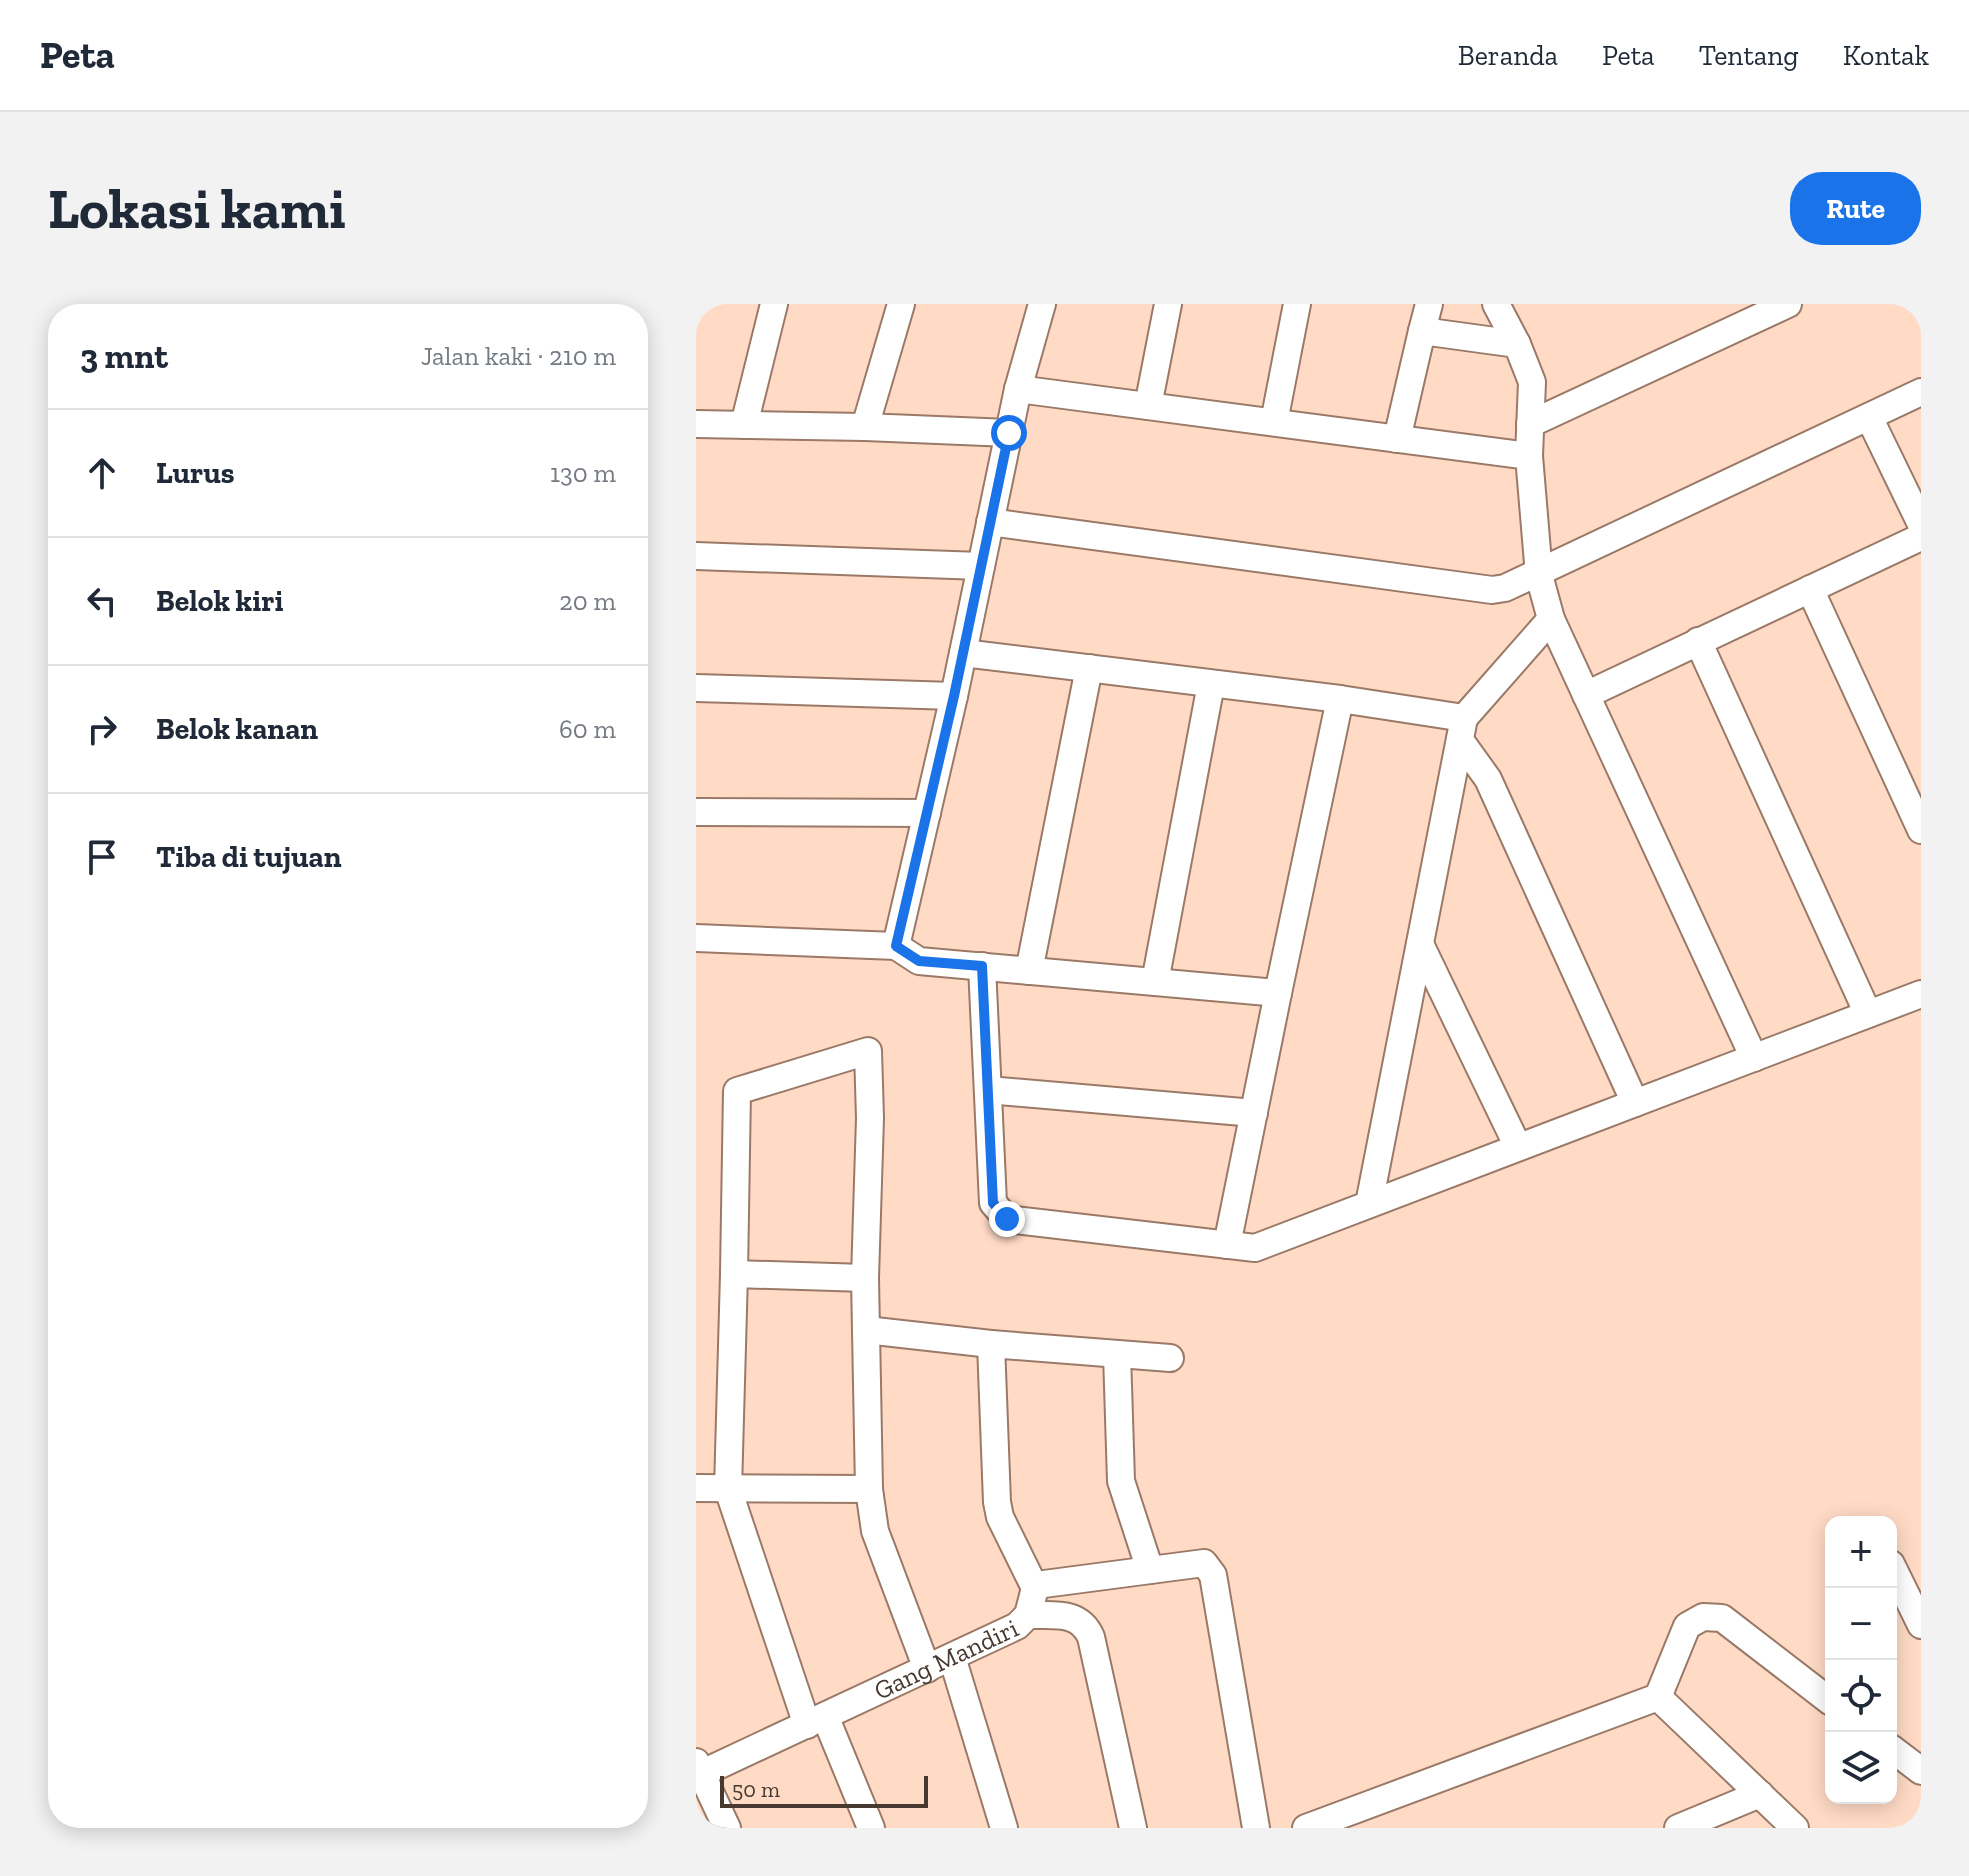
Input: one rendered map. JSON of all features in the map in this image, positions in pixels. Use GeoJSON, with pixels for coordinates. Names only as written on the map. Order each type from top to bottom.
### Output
{"type":"FeatureCollection","features":[{"type":"Feature","properties":{"kind":"street"},"geometry":{"type":"LineString","coordinates":[[744,425],[774,304]]}},
{"type":"Feature","properties":{"kind":"street"},"geometry":{"type":"LineString","coordinates":[[865,427],[901,304]]}},
{"type":"Feature","properties":{"kind":"street"},"geometry":{"type":"LineString","coordinates":[[896,946],[954,696],[1018,389],[1042,304]]}},
{"type":"Feature","properties":{"kind":"street"},"geometry":{"type":"LineString","coordinates":[[1148,406],[1168,304]]}},
{"type":"Feature","properties":{"kind":"street"},"geometry":{"type":"LineString","coordinates":[[1274,422],[1297,304]]}},
{"type":"Feature","properties":{"kind":"street"},"geometry":{"type":"LineString","coordinates":[[1397,439],[1429,304]]}},
{"type":"Feature","properties":{"kind":"street"},"geometry":{"type":"LineString","coordinates":[[1497,304],[1532,382],[1529,456],[1539,575],[1551,619],[1754,1058]]}},
{"type":"Feature","properties":{"kind":"street"},"geometry":{"type":"LineString","coordinates":[[1530,424],[1788,304]]}},
{"type":"Feature","properties":{"kind":"street"},"geometry":{"type":"LineString","coordinates":[[1422,331],[1517,344]]}},
{"type":"Feature","properties":{"kind":"street"},"geometry":{"type":"LineString","coordinates":[[1018,389],[1529,456]]}},
{"type":"Feature","properties":{"kind":"street"},"geometry":{"type":"LineString","coordinates":[[990,522],[1492,590],[1539,575],[1921,392]]}},
{"type":"Feature","properties":{"kind":"street"},"geometry":{"type":"LineString","coordinates":[[1869,417],[1921,524]]}},
{"type":"Feature","properties":{"kind":"street"},"geometry":{"type":"LineString","coordinates":[[696,424],[1009,433]]}},
{"type":"Feature","properties":{"kind":"street"},"geometry":{"type":"LineString","coordinates":[[1586,695],[1921,537]]}},
{"type":"Feature","properties":{"kind":"street"},"geometry":{"type":"LineString","coordinates":[[696,556],[981,566]]}},
{"type":"Feature","properties":{"kind":"street"},"geometry":{"type":"LineString","coordinates":[[1810,589],[1921,830]]}},
{"type":"Feature","properties":{"kind":"street"},"geometry":{"type":"LineString","coordinates":[[1369,1204],[1462,729],[1551,619]]}},
{"type":"Feature","properties":{"kind":"street"},"geometry":{"type":"LineString","coordinates":[[1698,641],[1868,1014]]}},
{"type":"Feature","properties":{"kind":"street"},"geometry":{"type":"LineString","coordinates":[[963,653],[1340,699],[1462,729],[1488,779],[1635,1103]]}},
{"type":"Feature","properties":{"kind":"street"},"geometry":{"type":"LineString","coordinates":[[1029,971],[1089,668]]}},
{"type":"Feature","properties":{"kind":"street"},"geometry":{"type":"LineString","coordinates":[[1155,982],[1211,684]]}},
{"type":"Feature","properties":{"kind":"street"},"geometry":{"type":"LineString","coordinates":[[696,688],[954,696]]}},
{"type":"Feature","properties":{"kind":"street"},"geometry":{"type":"LineString","coordinates":[[1227,1245],[1340,699]]}},
{"type":"Feature","properties":{"kind":"street"},"geometry":{"type":"LineString","coordinates":[[696,812],[927,813]]}},
{"type":"Feature","properties":{"kind":"street"},"geometry":{"type":"LineString","coordinates":[[696,938],[896,946],[919,961],[1278,993]]}},
{"type":"Feature","properties":{"kind":"street"},"geometry":{"type":"LineString","coordinates":[[1420,944],[1518,1147]]}},
{"type":"Feature","properties":{"kind":"street"},"geometry":{"type":"LineString","coordinates":[[982,966],[993,1203],[1007,1219],[1255,1248],[1921,994]]}},
{"type":"Feature","properties":{"kind":"street"},"geometry":{"type":"LineString","coordinates":[[871,1828],[816,1721],[728,1489],[737,1091],[868,1051],[870,1118],[865,1278],[869,1489],[875,1531],[927,1669]]}},
{"type":"Feature","properties":{"kind":"street"},"geometry":{"type":"LineString","coordinates":[[988,1090],[1254,1113]]}},
{"type":"Feature","properties":{"kind":"street"},"geometry":{"type":"LineString","coordinates":[[734,1274],[865,1278]]}},
{"type":"Feature","properties":{"kind":"street"},"geometry":{"type":"LineString","coordinates":[[866,1330],[991,1344],[1170,1358]]}},
{"type":"Feature","properties":{"kind":"street"},"geometry":{"type":"LineString","coordinates":[[991,1344],[997,1502],[1000,1517],[1035,1588]]}},
{"type":"Feature","properties":{"kind":"street"},"geometry":{"type":"LineString","coordinates":[[1117,1354],[1121,1481],[1150,1570]]}},
{"type":"Feature","properties":{"kind":"street"},"geometry":{"type":"LineString","coordinates":[[696,1488],[869,1489]]}},
{"type":"Feature","properties":{"kind":"street","name":"Gang Mandiri"},"geometry":{"type":"LineString","coordinates":[[698,1771],[816,1721],[1017,1626],[1028,1615],[1035,1588],[1044,1584],[1204,1563],[1213,1575],[1256,1828]]}},
{"type":"Feature","properties":{"kind":"street"},"geometry":{"type":"LineString","coordinates":[[1897,1576],[1921,1625]]}},
{"type":"Feature","properties":{"kind":"street"},"geometry":{"type":"LineString","coordinates":[[1028,1615],[1075,1616],[1085,1623],[1091,1637],[1133,1828]]}},
{"type":"Feature","properties":{"kind":"street"},"geometry":{"type":"LineString","coordinates":[[1306,1828],[1658,1697],[1687,1626],[1703,1617],[1722,1618],[1825,1697]]}},
{"type":"Feature","properties":{"kind":"street"},"geometry":{"type":"LineString","coordinates":[[952,1657],[1004,1828]]}},
{"type":"Feature","properties":{"kind":"street"},"geometry":{"type":"LineString","coordinates":[[1658,1697],[1795,1828]]}},
{"type":"Feature","properties":{"kind":"street"},"geometry":{"type":"LineString","coordinates":[[1897,1753],[1921,1771]]}},
{"type":"Feature","properties":{"kind":"street"},"geometry":{"type":"LineString","coordinates":[[698,1771],[727,1828]]}},
{"type":"Feature","properties":{"kind":"street"},"geometry":{"type":"LineString","coordinates":[[1678,1828],[1760,1794]]}},
{"type":"Feature","properties":{"kind":"route"},"geometry":{"type":"LineString","coordinates":[[1007,1219],[993,1203],[982,966],[919,961],[896,946],[954,696],[1009,433]]}}]}
